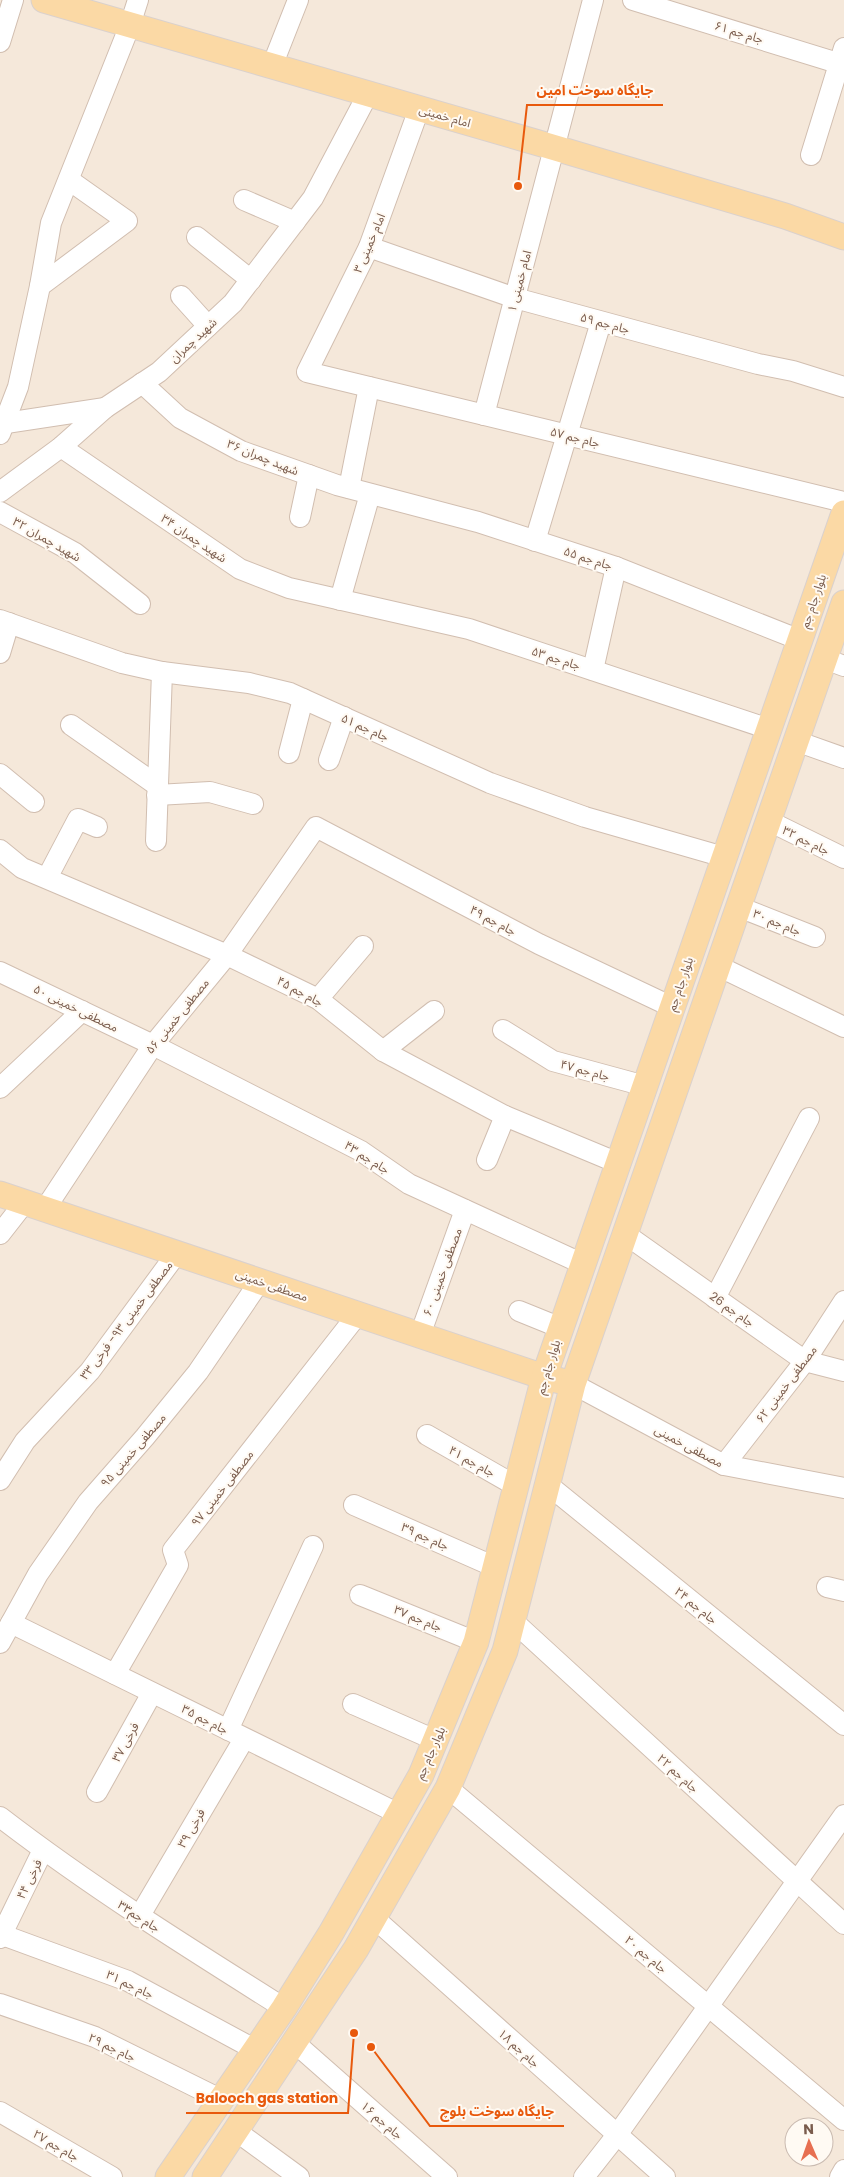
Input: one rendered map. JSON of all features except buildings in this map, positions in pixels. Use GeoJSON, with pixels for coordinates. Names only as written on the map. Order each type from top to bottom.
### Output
{"type":"FeatureCollection","features":[{"type":"Feature","properties":{"kind":"main road","name":"امام خمینی"},"geometry":{"type":"LineString","coordinates":[[44,0],[785,216],[844,237]]}},
{"type":"Feature","properties":{"kind":"main road","name":"بلوار جام جم"},"geometry":{"type":"LineString","coordinates":[[168,2177],[284,2008],[331,1934],[421,1775],[476,1642],[544,1377],[844,513]]}},
{"type":"Feature","properties":{"kind":"main road"},"geometry":{"type":"LineString","coordinates":[[205,2177],[356,1949],[374,1918],[448,1788],[505,1651],[573,1384],[796,741],[834,662],[844,603]]}},
{"type":"Feature","properties":{"kind":"main road","name":"مصطفی خمینی"},"geometry":{"type":"LineString","coordinates":[[0,1194],[544,1377],[573,1384]]}},
{"type":"Feature","properties":{"kind":"main road"},"geometry":{"type":"LineString","coordinates":[[421,1775],[448,1788]]}},
{"type":"Feature","properties":{"kind":"street"},"geometry":{"type":"LineString","coordinates":[[0,42],[13,0]]}},
{"type":"Feature","properties":{"kind":"street"},"geometry":{"type":"LineString","coordinates":[[105,408],[3,428],[9,385],[40,286],[51,223],[130,25],[138,0]]}},
{"type":"Feature","properties":{"kind":"street"},"geometry":{"type":"LineString","coordinates":[[272,66],[298,0]]}},
{"type":"Feature","properties":{"kind":"street","name":"امام خمینی ۱"},"geometry":{"type":"LineString","coordinates":[[484,415],[593,0]]}},
{"type":"Feature","properties":{"kind":"street","name":"جام جم ۶۱"},"geometry":{"type":"LineString","coordinates":[[633,0],[842,59]]}},
{"type":"Feature","properties":{"kind":"street"},"geometry":{"type":"LineString","coordinates":[[810,155],[842,59]]}},
{"type":"Feature","properties":{"kind":"street","name":"شهید چمران"},"geometry":{"type":"LineString","coordinates":[[0,492],[61,447],[105,408],[159,372],[233,303],[313,198],[368,94]]}},
{"type":"Feature","properties":{"kind":"street","name":"امام خمینی ۳"},"geometry":{"type":"LineString","coordinates":[[307,372],[369,247],[419,109]]}},
{"type":"Feature","properties":{"kind":"street"},"geometry":{"type":"LineString","coordinates":[[40,286],[126,221],[69,180]]}},
{"type":"Feature","properties":{"kind":"street"},"geometry":{"type":"LineString","coordinates":[[244,200],[295,222]]}},
{"type":"Feature","properties":{"kind":"street"},"geometry":{"type":"LineString","coordinates":[[197,237],[251,280]]}},
{"type":"Feature","properties":{"kind":"street","name":"جام جم ۵۹"},"geometry":{"type":"LineString","coordinates":[[369,247],[515,298],[758,364],[793,371],[844,387]]}},
{"type":"Feature","properties":{"kind":"street"},"geometry":{"type":"LineString","coordinates":[[182,296],[208,326]]}},
{"type":"Feature","properties":{"kind":"street"},"geometry":{"type":"LineString","coordinates":[[535,541],[601,322]]}},
{"type":"Feature","properties":{"kind":"street","name":"جام جم ۵۷"},"geometry":{"type":"LineString","coordinates":[[307,372],[844,502]]}},
{"type":"Feature","properties":{"kind":"street","name":"شهید چمران ۳۶"},"geometry":{"type":"LineString","coordinates":[[142,383],[180,418],[242,451],[370,494]]}},
{"type":"Feature","properties":{"kind":"street"},"geometry":{"type":"LineString","coordinates":[[349,488],[369,387]]}},
{"type":"Feature","properties":{"kind":"street","name":"شهید چمران ۳۴"},"geometry":{"type":"LineString","coordinates":[[61,447],[240,569],[289,588],[340,600]]}},
{"type":"Feature","properties":{"kind":"street"},"geometry":{"type":"LineString","coordinates":[[300,518],[309,475]]}},
{"type":"Feature","properties":{"kind":"street"},"geometry":{"type":"LineString","coordinates":[[340,600],[370,494]]}},
{"type":"Feature","properties":{"kind":"street","name":"جام جم ۵۵"},"geometry":{"type":"LineString","coordinates":[[370,494],[478,522],[616,567],[800,640]]}},
{"type":"Feature","properties":{"kind":"street","name":"شهید چمران ۳۲"},"geometry":{"type":"LineString","coordinates":[[0,512],[75,553],[140,604]]}},
{"type":"Feature","properties":{"kind":"street"},"geometry":{"type":"LineString","coordinates":[[593,670],[616,567]]}},
{"type":"Feature","properties":{"kind":"street","name":"جام جم ۵۳"},"geometry":{"type":"LineString","coordinates":[[340,600],[469,629],[769,729]]}},
{"type":"Feature","properties":{"kind":"street"},"geometry":{"type":"LineString","coordinates":[[0,653],[4,622]]}},
{"type":"Feature","properties":{"kind":"street","name":"جام جم ۵۱"},"geometry":{"type":"LineString","coordinates":[[4,622],[122,664],[162,672],[249,683],[290,693],[490,783],[585,817],[724,857]]}},
{"type":"Feature","properties":{"kind":"street"},"geometry":{"type":"LineString","coordinates":[[156,841],[162,672]]}},
{"type":"Feature","properties":{"kind":"street"},"geometry":{"type":"LineString","coordinates":[[288,753],[303,699]]}},
{"type":"Feature","properties":{"kind":"street"},"geometry":{"type":"LineString","coordinates":[[329,760],[344,717]]}},
{"type":"Feature","properties":{"kind":"street"},"geometry":{"type":"LineString","coordinates":[[71,725],[158,790],[210,792],[253,804]]}},
{"type":"Feature","properties":{"kind":"street"},"geometry":{"type":"LineString","coordinates":[[796,741],[844,758]]}},
{"type":"Feature","properties":{"kind":"street"},"geometry":{"type":"LineString","coordinates":[[0,774],[34,802]]}},
{"type":"Feature","properties":{"kind":"street"},"geometry":{"type":"LineString","coordinates":[[47,878],[78,819],[96,827]]}},
{"type":"Feature","properties":{"kind":"street","name":"جام جم ۳۲"},"geometry":{"type":"LineString","coordinates":[[769,821],[844,858]]}},
{"type":"Feature","properties":{"kind":"street","name":"مصطفی خمینی ۵۶"},"geometry":{"type":"LineString","coordinates":[[0,1234],[35,1206],[152,1045],[227,955],[316,827]]}},
{"type":"Feature","properties":{"kind":"street","name":"جام جم ۴۹"},"geometry":{"type":"LineString","coordinates":[[316,827],[539,944],[672,1007]]}},
{"type":"Feature","properties":{"kind":"street","name":"جام جم ۴۵"},"geometry":{"type":"LineString","coordinates":[[0,850],[22,868],[227,955],[318,999],[383,1052],[505,1116],[618,1163]]}},
{"type":"Feature","properties":{"kind":"street","name":"جام جم ۳۰"},"geometry":{"type":"LineString","coordinates":[[739,907],[815,938]]}},
{"type":"Feature","properties":{"kind":"street"},"geometry":{"type":"LineString","coordinates":[[318,999],[363,946]]}},
{"type":"Feature","properties":{"kind":"street"},"geometry":{"type":"LineString","coordinates":[[718,966],[844,1027]]}},
{"type":"Feature","properties":{"kind":"street","name":"مصطفی خمینی ۵۰"},"geometry":{"type":"LineString","coordinates":[[0,972],[152,1045]]}},
{"type":"Feature","properties":{"kind":"street"},"geometry":{"type":"LineString","coordinates":[[0,1088],[8,1070],[82,1011]]}},
{"type":"Feature","properties":{"kind":"street"},"geometry":{"type":"LineString","coordinates":[[383,1052],[434,1011]]}},
{"type":"Feature","properties":{"kind":"street","name":"جام جم ۴۷"},"geometry":{"type":"LineString","coordinates":[[503,1030],[553,1061],[645,1086]]}},
{"type":"Feature","properties":{"kind":"street","name":"جام جم ۴۳"},"geometry":{"type":"LineString","coordinates":[[152,1045],[361,1151],[409,1184],[583,1264]]}},
{"type":"Feature","properties":{"kind":"street"},"geometry":{"type":"LineString","coordinates":[[486,1160],[505,1116]]}},
{"type":"Feature","properties":{"kind":"street"},"geometry":{"type":"LineString","coordinates":[[715,1298],[809,1118]]}},
{"type":"Feature","properties":{"kind":"street","name":"مصطفی خمینی ۶۰"},"geometry":{"type":"LineString","coordinates":[[420,1335],[465,1210]]}},
{"type":"Feature","properties":{"kind":"street","name":"جام جم 26"},"geometry":{"type":"LineString","coordinates":[[625,1234],[805,1361],[844,1371]]}},
{"type":"Feature","properties":{"kind":"street","name":"مصطفی خمینی ۹۳- فرخی ۳۳"},"geometry":{"type":"LineString","coordinates":[[0,1480],[25,1441],[90,1371],[177,1253]]}},
{"type":"Feature","properties":{"kind":"street","name":"مصطفی خمینی ۹۵"},"geometry":{"type":"LineString","coordinates":[[0,1642],[38,1574],[88,1502],[145,1437],[198,1372],[260,1281]]}},
{"type":"Feature","properties":{"kind":"street","name":"مصطفی خمینی ۶۲"},"geometry":{"type":"LineString","coordinates":[[724,1465],[805,1361],[844,1301]]}},
{"type":"Feature","properties":{"kind":"street"},"geometry":{"type":"LineString","coordinates":[[519,1311],[561,1328]]}},
{"type":"Feature","properties":{"kind":"street","name":"مصطفی خمینی ۹۷"},"geometry":{"type":"LineString","coordinates":[[115,1674],[178,1564],[173,1550],[358,1314]]}},
{"type":"Feature","properties":{"kind":"street","name":"مصطفی خمینی"},"geometry":{"type":"LineString","coordinates":[[573,1384],[724,1465],[844,1488]]}},
{"type":"Feature","properties":{"kind":"street","name":"جام جم ۴۱"},"geometry":{"type":"LineString","coordinates":[[427,1436],[516,1486]]}},
{"type":"Feature","properties":{"kind":"street","name":"جام جم ۲۴"},"geometry":{"type":"LineString","coordinates":[[547,1484],[844,1725]]}},
{"type":"Feature","properties":{"kind":"street","name":"جام جم ۳۹"},"geometry":{"type":"LineString","coordinates":[[354,1505],[496,1567]]}},
{"type":"Feature","properties":{"kind":"street","name":"فرخی ۳۹"},"geometry":{"type":"LineString","coordinates":[[139,1917],[236,1734],[313,1546]]}},
{"type":"Feature","properties":{"kind":"street","name":"جام جم ۳۷"},"geometry":{"type":"LineString","coordinates":[[360,1595],[476,1642]]}},
{"type":"Feature","properties":{"kind":"street","name":"جام جم ۲۲"},"geometry":{"type":"LineString","coordinates":[[513,1621],[844,1924]]}},
{"type":"Feature","properties":{"kind":"street","name":"جام جم ۳۵"},"geometry":{"type":"LineString","coordinates":[[11,1623],[399,1814]]}},
{"type":"Feature","properties":{"kind":"street","name":"فرخی ۳۷"},"geometry":{"type":"LineString","coordinates":[[97,1792],[152,1693]]}},
{"type":"Feature","properties":{"kind":"street"},"geometry":{"type":"LineString","coordinates":[[353,1704],[435,1740]]}},
{"type":"Feature","properties":{"kind":"street","name":"جام جم ۲۰"},"geometry":{"type":"LineString","coordinates":[[448,1788],[844,2120]]}},
{"type":"Feature","properties":{"kind":"street"},"geometry":{"type":"LineString","coordinates":[[584,2177],[617,2135],[844,1815]]}},
{"type":"Feature","properties":{"kind":"street","name":"جام جم۳۳"},"geometry":{"type":"LineString","coordinates":[[0,1817],[43,1850],[139,1917],[284,2008]]}},
{"type":"Feature","properties":{"kind":"street","name":"فرخی ۴۴"},"geometry":{"type":"LineString","coordinates":[[1,1935],[43,1850]]}},
{"type":"Feature","properties":{"kind":"street","name":"جام جم ۱۸"},"geometry":{"type":"LineString","coordinates":[[374,1918],[665,2177]]}},
{"type":"Feature","properties":{"kind":"street","name":"جام جم ۳۱"},"geometry":{"type":"LineString","coordinates":[[1,1935],[128,1981],[254,2050]]}},
{"type":"Feature","properties":{"kind":"street","name":"جام جم ۲۹"},"geometry":{"type":"LineString","coordinates":[[0,2004],[95,2037],[220,2099]]}},
{"type":"Feature","properties":{"kind":"street","name":"جام جم ۱۶"},"geometry":{"type":"LineString","coordinates":[[294,2043],[447,2177]]}},
{"type":"Feature","properties":{"kind":"street","name":"جام جم ۲۷"},"geometry":{"type":"LineString","coordinates":[[0,2112],[112,2177]]}},
{"type":"Feature","properties":{"kind":"street"},"geometry":{"type":"LineString","coordinates":[[236,2131],[299,2177]]}},
{"type":"Feature","properties":{"kind":"street"},"geometry":{"type":"LineString","coordinates":[[840,2177],[844,2170]]}},
{"type":"Feature","properties":{"kind":"shaded area"},"geometry":{"type":"Polygon","coordinates":[[[0,0],[844,0],[844,2177],[0,2177],[0,0]]]}},
{"type":"Feature","properties":{"kind":"place","name":"جایگاه سوخت امین"},"geometry":{"type":"Point","coordinates":[518,186]}},
{"type":"Feature","properties":{"kind":"place","name":"Balooch gas station"},"geometry":{"type":"Point","coordinates":[354,2033]}},
{"type":"Feature","properties":{"kind":"place","name":"جایگاه سوخت بلوچ"},"geometry":{"type":"Point","coordinates":[371,2047]}}]}
